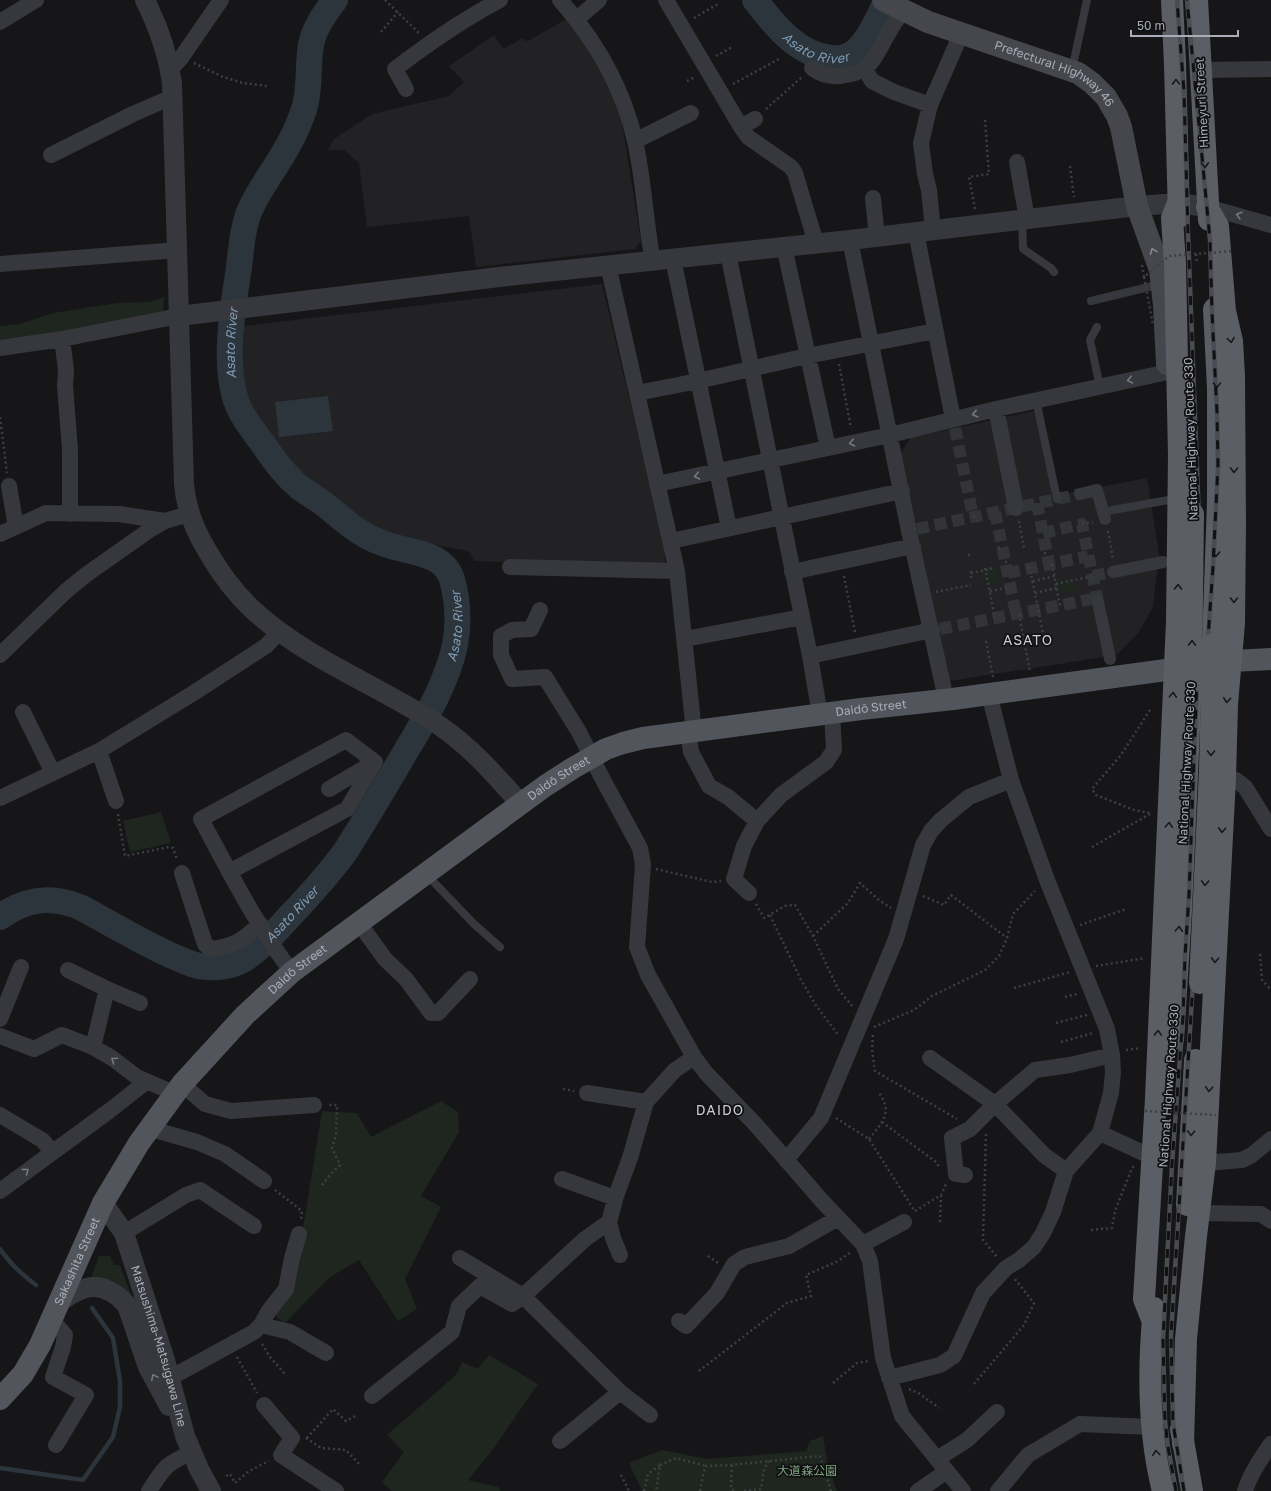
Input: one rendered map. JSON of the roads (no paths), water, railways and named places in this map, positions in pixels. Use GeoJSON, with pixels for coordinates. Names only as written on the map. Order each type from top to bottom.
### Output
{"type":"FeatureCollection","features":[{"type":"Feature","properties":{"kind":"highway","name":"Himeyuri Street"},"geometry":{"type":"LineString","coordinates":[[1172,0],[1178,203]]}},
{"type":"Feature","properties":{"kind":"highway","name":"Himeyuri Street"},"geometry":{"type":"LineString","coordinates":[[1196,0],[1201,70],[1207,207]]}},
{"type":"Feature","properties":{"kind":"highway","name":"National Highway Route 330"},"geometry":{"type":"LineString","coordinates":[[1163,1491],[1158,1473],[1152,1427],[1152,1322],[1177,982],[1191,682],[1185,520],[1191,390],[1178,203]]}},
{"type":"Feature","properties":{"kind":"highway","name":"National Highway Route 330"},"geometry":{"type":"LineString","coordinates":[[1183,1444],[1177,1386],[1178,1313],[1185,1235],[1200,983],[1210,770],[1218,515],[1218,388],[1211,235],[1207,207]]}},
{"type":"Feature","properties":{"kind":"highway"},"geometry":{"type":"LineString","coordinates":[[1192,1491],[1183,1444],[1186,1339],[1205,1163],[1225,778],[1227,704],[1232,661],[1234,624],[1234,376],[1232,341],[1225,311],[1218,226],[1207,207]]}},
{"type":"Feature","properties":{"kind":"highway"},"geometry":{"type":"LineString","coordinates":[[1152,1322],[1144,1299],[1144,1161],[1175,668],[1179,553],[1185,520]]}},
{"type":"Feature","properties":{"kind":"main road","name":"Prefectural Highway 46"},"geometry":{"type":"LineString","coordinates":[[898,5],[928,22],[1071,71],[1092,82],[1106,97],[1117,116],[1124,141],[1136,206],[1156,256],[1153,280],[1168,372],[1168,457],[1174,499],[1185,520]]}},
{"type":"Feature","properties":{"kind":"main road","name":"Daidō Street"},"geometry":{"type":"LineString","coordinates":[[103,1203],[148,1128],[178,1088],[245,1015],[292,972],[556,779],[591,756],[606,749],[628,741],[643,738],[861,708],[946,700],[991,686],[1232,661],[1271,659]]}},
{"type":"Feature","properties":{"kind":"main road","name":"Sakashita Street"},"geometry":{"type":"LineString","coordinates":[[0,1399],[13,1386],[30,1363],[56,1311],[103,1203]]}},
{"type":"Feature","properties":{"kind":"street"},"geometry":{"type":"LineString","coordinates":[[0,22],[35,0]]}},
{"type":"Feature","properties":{"kind":"street"},"geometry":{"type":"LineString","coordinates":[[145,0],[157,27],[170,70],[178,250],[184,488],[189,514],[203,544],[227,580],[252,609],[279,632],[307,650],[438,725],[468,748],[521,804]]}},
{"type":"Feature","properties":{"kind":"street"},"geometry":{"type":"LineString","coordinates":[[170,70],[221,0]]}},
{"type":"Feature","properties":{"kind":"street"},"geometry":{"type":"LineString","coordinates":[[406,89],[395,69],[429,43],[473,14],[500,0]]}},
{"type":"Feature","properties":{"kind":"street"},"geometry":{"type":"LineString","coordinates":[[560,0],[576,19],[602,56],[621,93],[635,140],[653,261]]}},
{"type":"Feature","properties":{"kind":"street"},"geometry":{"type":"LineString","coordinates":[[576,19],[599,0]]}},
{"type":"Feature","properties":{"kind":"street"},"geometry":{"type":"LineString","coordinates":[[666,0],[748,137],[791,167],[795,173],[816,243]]}},
{"type":"Feature","properties":{"kind":"street"},"geometry":{"type":"LineString","coordinates":[[812,68],[819,74],[835,76],[851,75],[866,69],[874,60],[891,28],[898,5]]}},
{"type":"Feature","properties":{"kind":"street"},"geometry":{"type":"LineString","coordinates":[[954,424],[935,331],[923,257],[924,231],[929,190],[925,174],[921,143],[930,105],[961,34]]}},
{"type":"Feature","properties":{"kind":"street"},"geometry":{"type":"LineString","coordinates":[[866,69],[872,81],[894,92],[930,105]]}},
{"type":"Feature","properties":{"kind":"street"},"geometry":{"type":"LineString","coordinates":[[1201,70],[1271,69]]}},
{"type":"Feature","properties":{"kind":"street"},"geometry":{"type":"LineString","coordinates":[[51,155],[133,114],[172,97]]}},
{"type":"Feature","properties":{"kind":"street"},"geometry":{"type":"LineString","coordinates":[[635,140],[691,113]]}},
{"type":"Feature","properties":{"kind":"street"},"geometry":{"type":"LineString","coordinates":[[741,127],[755,119]]}},
{"type":"Feature","properties":{"kind":"street"},"geometry":{"type":"LineString","coordinates":[[1017,162],[1024,220]]}},
{"type":"Feature","properties":{"kind":"street"},"geometry":{"type":"LineString","coordinates":[[873,198],[877,237]]}},
{"type":"Feature","properties":{"kind":"street"},"geometry":{"type":"LineString","coordinates":[[0,348],[62,339],[180,316],[492,278],[877,237],[1136,206],[1178,203],[1207,207],[1271,225]]}},
{"type":"Feature","properties":{"kind":"street"},"geometry":{"type":"LineString","coordinates":[[850,240],[890,435],[913,535],[924,595],[936,630],[946,700]]}},
{"type":"Feature","properties":{"kind":"street"},"geometry":{"type":"LineString","coordinates":[[784,246],[828,448]]}},
{"type":"Feature","properties":{"kind":"street"},"geometry":{"type":"LineString","coordinates":[[0,264],[9,262],[178,250]]}},
{"type":"Feature","properties":{"kind":"street"},"geometry":{"type":"LineString","coordinates":[[728,253],[792,572],[810,656],[834,750],[826,762],[781,795],[757,821],[744,846],[734,879],[750,893]]}},
{"type":"Feature","properties":{"kind":"street"},"geometry":{"type":"LineString","coordinates":[[673,259],[729,528]]}},
{"type":"Feature","properties":{"kind":"street"},"geometry":{"type":"LineString","coordinates":[[608,265],[677,571],[685,639],[691,752],[709,786],[728,797],[757,821]]}},
{"type":"Feature","properties":{"kind":"street"},"geometry":{"type":"LineString","coordinates":[[637,393],[698,382],[807,356],[935,331]]}},
{"type":"Feature","properties":{"kind":"street"},"geometry":{"type":"LineString","coordinates":[[62,339],[66,370],[65,386],[70,450],[70,514]]}},
{"type":"Feature","properties":{"kind":"street"},"geometry":{"type":"LineString","coordinates":[[657,484],[854,442],[954,424],[996,409],[1168,372]]}},
{"type":"Feature","properties":{"kind":"street"},"geometry":{"type":"LineString","coordinates":[[996,409],[1011,476],[1016,508]]}},
{"type":"Feature","properties":{"kind":"street"},"geometry":{"type":"LineString","coordinates":[[9,486],[16,527]]}},
{"type":"Feature","properties":{"kind":"street"},"geometry":{"type":"LineString","coordinates":[[1080,494],[1097,490],[1103,515]]}},
{"type":"Feature","properties":{"kind":"street"},"geometry":{"type":"LineString","coordinates":[[671,541],[902,491]]}},
{"type":"Feature","properties":{"kind":"street"},"geometry":{"type":"LineString","coordinates":[[0,534],[46,514],[119,514],[165,521]]}},
{"type":"Feature","properties":{"kind":"street"},"geometry":{"type":"LineString","coordinates":[[0,655],[76,582],[138,538],[165,521],[189,514]]}},
{"type":"Feature","properties":{"kind":"street"},"geometry":{"type":"LineString","coordinates":[[792,572],[841,561],[913,535]]}},
{"type":"Feature","properties":{"kind":"street"},"geometry":{"type":"LineString","coordinates":[[1114,572],[1163,562]]}},
{"type":"Feature","properties":{"kind":"street"},"geometry":{"type":"LineString","coordinates":[[510,567],[677,571]]}},
{"type":"Feature","properties":{"kind":"street"},"geometry":{"type":"LineString","coordinates":[[1098,602],[1110,659]]}},
{"type":"Feature","properties":{"kind":"street"},"geometry":{"type":"LineString","coordinates":[[540,610],[531,629],[512,630],[501,636],[501,655],[512,679],[545,677],[565,707],[640,848],[643,865],[637,947],[648,975],[694,1057],[706,1073],[756,1125],[838,1218],[863,1244],[870,1261],[883,1358],[902,1416],[963,1491]]}},
{"type":"Feature","properties":{"kind":"street"},"geometry":{"type":"LineString","coordinates":[[685,639],[802,617]]}},
{"type":"Feature","properties":{"kind":"street"},"geometry":{"type":"LineString","coordinates":[[810,656],[936,630]]}},
{"type":"Feature","properties":{"kind":"street"},"geometry":{"type":"LineString","coordinates":[[0,798],[99,751],[192,694],[266,646],[279,632]]}},
{"type":"Feature","properties":{"kind":"street"},"geometry":{"type":"LineString","coordinates":[[889,1378],[940,1365],[954,1356],[983,1293],[1006,1268],[1019,1260],[1034,1247],[1043,1233],[1053,1212],[1066,1171],[1100,1133],[1111,1093],[1113,1074],[1112,1053],[1107,1030],[1047,880],[1011,780],[991,686]]}},
{"type":"Feature","properties":{"kind":"street"},"geometry":{"type":"LineString","coordinates":[[23,712],[53,773]]}},
{"type":"Feature","properties":{"kind":"street"},"geometry":{"type":"LineString","coordinates":[[292,972],[261,927],[229,872],[201,819],[346,740],[375,762]]}},
{"type":"Feature","properties":{"kind":"street"},"geometry":{"type":"LineString","coordinates":[[99,751],[116,801]]}},
{"type":"Feature","properties":{"kind":"street"},"geometry":{"type":"LineString","coordinates":[[329,789],[375,762]]}},
{"type":"Feature","properties":{"kind":"street"},"geometry":{"type":"LineString","coordinates":[[229,872],[347,809],[375,762]]}},
{"type":"Feature","properties":{"kind":"street"},"geometry":{"type":"LineString","coordinates":[[1225,778],[1236,780],[1245,787],[1271,829]]}},
{"type":"Feature","properties":{"kind":"street"},"geometry":{"type":"LineString","coordinates":[[786,1160],[820,1118],[896,939],[923,845],[931,831],[941,820],[969,797],[1011,780]]}},
{"type":"Feature","properties":{"kind":"street"},"geometry":{"type":"LineString","coordinates":[[182,873],[205,944],[210,949],[224,948],[235,944],[261,927]]}},
{"type":"Feature","properties":{"kind":"street"},"geometry":{"type":"LineString","coordinates":[[359,923],[385,959],[406,979],[431,1014],[438,1013],[470,979]]}},
{"type":"Feature","properties":{"kind":"street"},"geometry":{"type":"LineString","coordinates":[[0,1019],[22,967]]}},
{"type":"Feature","properties":{"kind":"street"},"geometry":{"type":"LineString","coordinates":[[68,970],[140,1003]]}},
{"type":"Feature","properties":{"kind":"street"},"geometry":{"type":"LineString","coordinates":[[93,1047],[107,989]]}},
{"type":"Feature","properties":{"kind":"street"},"geometry":{"type":"LineString","coordinates":[[0,1036],[34,1049],[62,1035],[93,1047],[112,1058],[146,1082],[178,1088],[205,1104],[231,1111],[314,1104]]}},
{"type":"Feature","properties":{"kind":"street"},"geometry":{"type":"LineString","coordinates":[[965,1175],[956,1174],[952,1138],[970,1129],[995,1104],[1035,1070],[1070,1065],[1112,1053]]}},
{"type":"Feature","properties":{"kind":"street"},"geometry":{"type":"LineString","coordinates":[[620,1255],[613,1238],[609,1222],[615,1198],[630,1158],[646,1102],[675,1070],[694,1057]]}},
{"type":"Feature","properties":{"kind":"street"},"geometry":{"type":"LineString","coordinates":[[930,1058],[995,1104],[1044,1155],[1066,1171]]}},
{"type":"Feature","properties":{"kind":"street"},"geometry":{"type":"LineString","coordinates":[[0,1191],[146,1082]]}},
{"type":"Feature","properties":{"kind":"street"},"geometry":{"type":"LineString","coordinates":[[587,1093],[646,1102]]}},
{"type":"Feature","properties":{"kind":"street"},"geometry":{"type":"LineString","coordinates":[[0,1114],[42,1140],[52,1151]]}},
{"type":"Feature","properties":{"kind":"street"},"geometry":{"type":"LineString","coordinates":[[148,1128],[197,1142],[225,1154],[264,1181]]}},
{"type":"Feature","properties":{"kind":"street"},"geometry":{"type":"LineString","coordinates":[[1100,1133],[1144,1161]]}},
{"type":"Feature","properties":{"kind":"street"},"geometry":{"type":"LineString","coordinates":[[1205,1163],[1242,1160],[1252,1155],[1271,1139]]}},
{"type":"Feature","properties":{"kind":"street"},"geometry":{"type":"LineString","coordinates":[[562,1179],[615,1198]]}},
{"type":"Feature","properties":{"kind":"street"},"geometry":{"type":"LineString","coordinates":[[124,1233],[186,1195],[200,1190],[254,1226]]}},
{"type":"Feature","properties":{"kind":"street","name":"Matsushima-Matsugawa Line"},"geometry":{"type":"LineString","coordinates":[[103,1203],[124,1233],[170,1378],[188,1445],[211,1491]]}},
{"type":"Feature","properties":{"kind":"street"},"geometry":{"type":"LineString","coordinates":[[1199,1213],[1261,1214],[1271,1221]]}},
{"type":"Feature","properties":{"kind":"street"},"geometry":{"type":"LineString","coordinates":[[863,1244],[910,1216]]}},
{"type":"Feature","properties":{"kind":"street"},"geometry":{"type":"LineString","coordinates":[[679,1321],[686,1326],[717,1293],[734,1264],[745,1258],[789,1246],[838,1218]]}},
{"type":"Feature","properties":{"kind":"street"},"geometry":{"type":"LineString","coordinates":[[372,1396],[452,1332],[459,1306],[480,1286],[512,1304],[523,1296],[585,1239],[609,1222]]}},
{"type":"Feature","properties":{"kind":"street"},"geometry":{"type":"LineString","coordinates":[[170,1378],[258,1328],[268,1312],[286,1289],[292,1258],[299,1234]]}},
{"type":"Feature","properties":{"kind":"street"},"geometry":{"type":"LineString","coordinates":[[460,1258],[523,1296],[620,1392],[650,1415]]}},
{"type":"Feature","properties":{"kind":"street"},"geometry":{"type":"LineString","coordinates":[[56,1445],[86,1395],[53,1377],[63,1347],[65,1335],[56,1311],[71,1294],[86,1288],[95,1286],[112,1291],[127,1305],[148,1367],[188,1445],[164,1468],[149,1491]]}},
{"type":"Feature","properties":{"kind":"street"},"geometry":{"type":"LineString","coordinates":[[258,1328],[290,1332],[326,1352]]}},
{"type":"Feature","properties":{"kind":"street"},"geometry":{"type":"LineString","coordinates":[[560,1441],[620,1392]]}},
{"type":"Feature","properties":{"kind":"street"},"geometry":{"type":"LineString","coordinates":[[264,1405],[300,1438],[280,1455],[336,1491]]}},
{"type":"Feature","properties":{"kind":"street"},"geometry":{"type":"LineString","coordinates":[[918,1491],[967,1440],[998,1412]]}},
{"type":"Feature","properties":{"kind":"street"},"geometry":{"type":"LineString","coordinates":[[998,1491],[1028,1455],[1080,1424],[1152,1427]]}},
{"type":"Feature","properties":{"kind":"street"},"geometry":{"type":"LineString","coordinates":[[1245,1491],[1258,1462],[1271,1444]]}},
{"type":"Feature","properties":{"kind":"lane"},"geometry":{"type":"LineString","coordinates":[[1071,71],[1087,0]]}},
{"type":"Feature","properties":{"kind":"lane"},"geometry":{"type":"LineString","coordinates":[[1024,220],[1023,249],[1051,268],[1054,272]]}},
{"type":"Feature","properties":{"kind":"lane"},"geometry":{"type":"LineString","coordinates":[[1091,301],[1153,280]]}},
{"type":"Feature","properties":{"kind":"lane"},"geometry":{"type":"LineString","coordinates":[[1097,327],[1090,340],[1100,386]]}},
{"type":"Feature","properties":{"kind":"lane"},"geometry":{"type":"LineString","coordinates":[[1036,400],[1057,499]]}},
{"type":"Feature","properties":{"kind":"lane"},"geometry":{"type":"LineString","coordinates":[[1103,515],[1174,499]]}},
{"type":"Feature","properties":{"kind":"lane"},"geometry":{"type":"LineString","coordinates":[[426,874],[474,924],[500,947]]}},
{"type":"Feature","properties":{"kind":"waterway","name":"Asato River"},"geometry":{"type":"LineString","coordinates":[[0,917],[29,902],[40,900],[60,901],[82,908],[148,944],[193,965],[203,967],[222,967],[243,960],[256,951],[273,934],[318,885],[345,852],[421,726],[447,673],[455,645],[457,620],[457,604],[454,587],[448,570],[434,558],[378,542],[361,533],[324,504],[299,487],[280,467],[245,419],[234,395],[231,379],[231,325],[245,225],[253,203],[287,148],[299,123],[307,98],[312,39],[320,21],[335,0]]}},
{"type":"Feature","properties":{"kind":"waterway","name":"Asato River"},"geometry":{"type":"LineString","coordinates":[[755,0],[779,29],[797,45],[819,56],[831,58],[850,55],[864,43],[887,0]]}},
{"type":"Feature","properties":{"kind":"waterway"},"geometry":{"type":"LineString","coordinates":[[0,1249],[16,1268],[36,1285]]}},
{"type":"Feature","properties":{"kind":"waterway"},"geometry":{"type":"LineString","coordinates":[[0,1468],[83,1480],[113,1437],[120,1407],[120,1381],[113,1338],[92,1308]]}},
{"type":"Feature","properties":{"kind":"tunnel"},"geometry":{"type":"LineString","coordinates":[[955,428],[973,516]]}},
{"type":"Feature","properties":{"kind":"tunnel"},"geometry":{"type":"LineString","coordinates":[[917,529],[1080,494]]}},
{"type":"Feature","properties":{"kind":"tunnel"},"geometry":{"type":"LineString","coordinates":[[1037,503],[1049,564]]}},
{"type":"Feature","properties":{"kind":"tunnel"},"geometry":{"type":"LineString","coordinates":[[995,512],[1016,614]]}},
{"type":"Feature","properties":{"kind":"tunnel"},"geometry":{"type":"LineString","coordinates":[[1043,533],[1082,524],[1098,602]]}},
{"type":"Feature","properties":{"kind":"tunnel"},"geometry":{"type":"LineString","coordinates":[[1008,573],[1088,556]]}},
{"type":"Feature","properties":{"kind":"tunnel"},"geometry":{"type":"LineString","coordinates":[[1093,576],[1113,572]]}},
{"type":"Feature","properties":{"kind":"tunnel"},"geometry":{"type":"LineString","coordinates":[[940,629],[1097,598]]}},
{"type":"Feature","properties":{"kind":"railway"},"geometry":{"type":"LineString","coordinates":[[1176,1491],[1165,1420],[1163,1340],[1172,1164],[1183,1017],[1201,572],[1184,92],[1177,0]]}},
{"type":"Feature","properties":{"kind":"railway"},"geometry":{"type":"LineString","coordinates":[[1184,1491],[1173,1423],[1171,1335],[1196,935],[1206,667],[1218,465],[1210,240],[1187,0]]}},
{"type":"Feature","properties":{"kind":"district","name":"ASATO"},"geometry":{"type":"Point","coordinates":[1028,640]}},
{"type":"Feature","properties":{"kind":"district","name":"DAIDO"},"geometry":{"type":"Point","coordinates":[720,1110]}},
{"type":"Feature","properties":{"kind":"park label","name":"大道森公園"},"geometry":{"type":"Point","coordinates":[807,1471]}}]}
